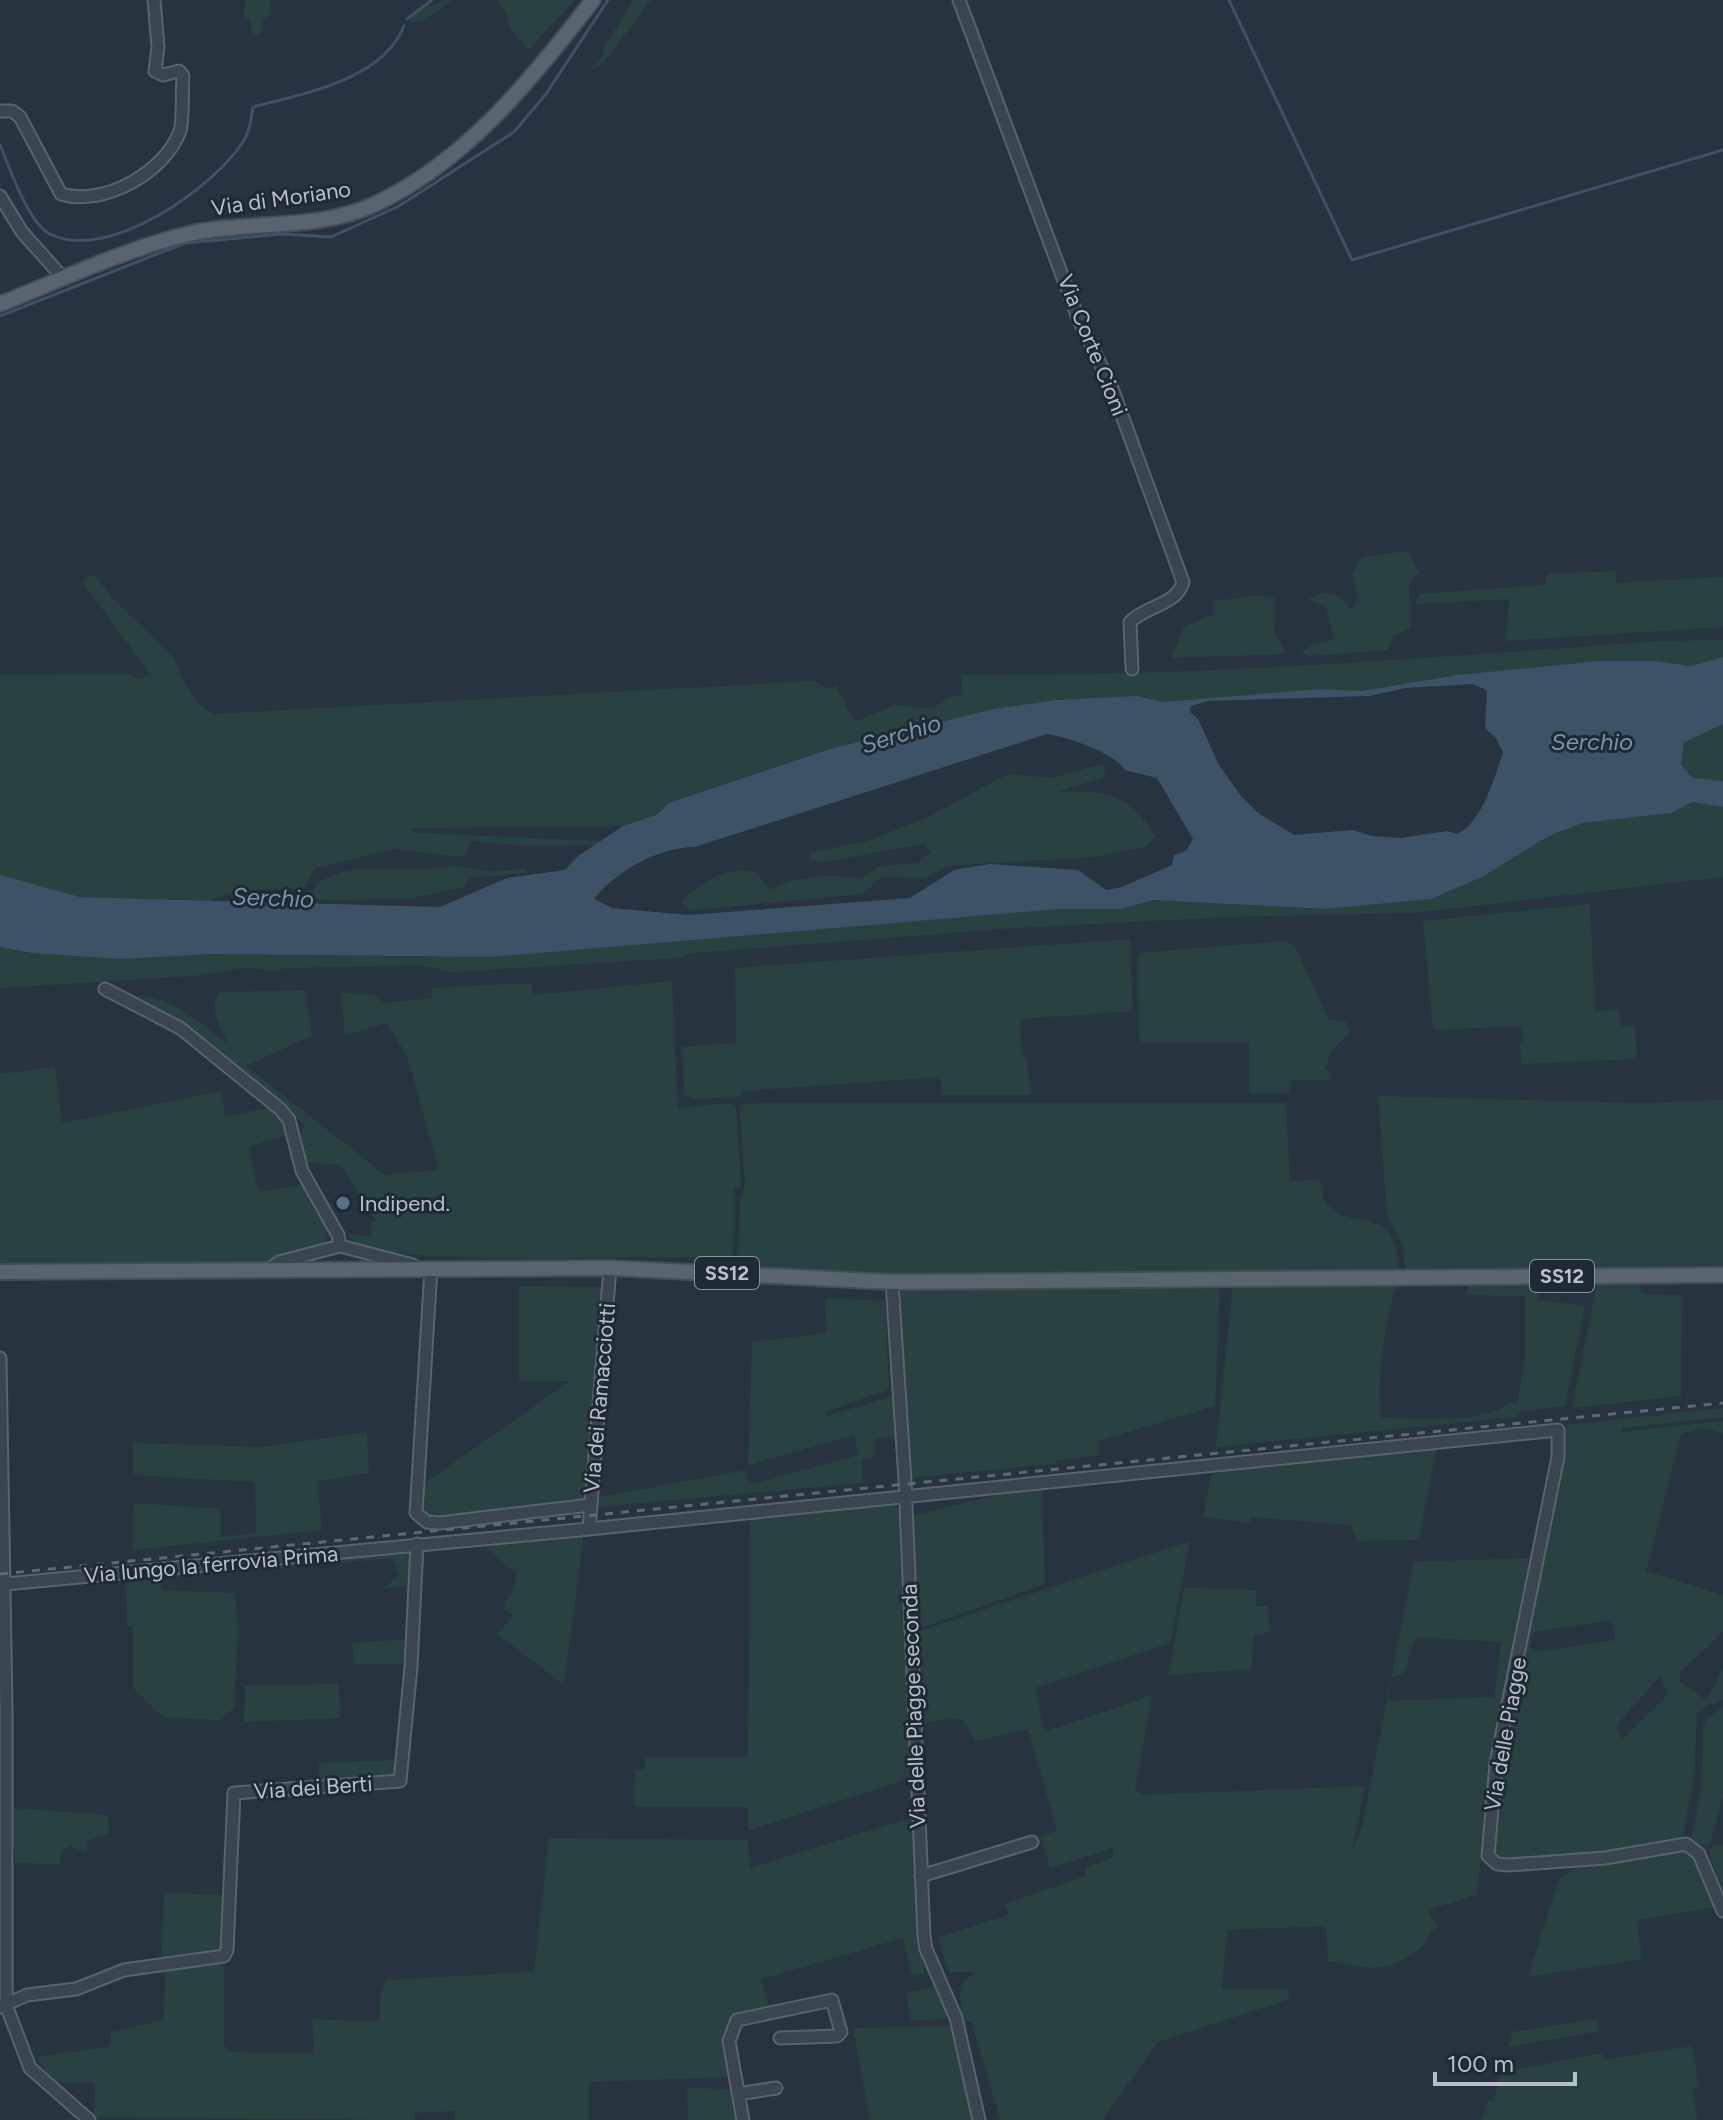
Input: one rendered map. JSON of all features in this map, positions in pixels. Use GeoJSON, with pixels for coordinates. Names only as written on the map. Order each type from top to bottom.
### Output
{"type":"FeatureCollection","features":[{"type":"Feature","properties":{"kind":"main road","name":"Via di Moriano"},"geometry":{"type":"LineString","coordinates":[[0,304],[186,234],[338,217],[389,197],[427,174],[511,100],[539,70],[593,0]]}},
{"type":"Feature","properties":{"kind":"main road","name":"SS12"},"geometry":{"type":"LineString","coordinates":[[0,1272],[610,1268],[892,1282],[1723,1275]]}},
{"type":"Feature","properties":{"kind":"street"},"geometry":{"type":"LineString","coordinates":[[0,111],[12,111],[20,117],[61,194],[76,196],[113,190],[153,167],[166,155],[181,129],[183,76],[179,71],[163,75],[155,71],[158,47],[154,0]]}},
{"type":"Feature","properties":{"kind":"street","name":"Via Corte Cioni"},"geometry":{"type":"LineString","coordinates":[[959,0],[1078,318],[1112,388],[1183,582],[1175,597],[1140,612],[1130,622],[1132,669]]}},
{"type":"Feature","properties":{"kind":"street"},"geometry":{"type":"LineString","coordinates":[[0,196],[22,232],[64,279]]}},
{"type":"Feature","properties":{"kind":"street"},"geometry":{"type":"LineString","coordinates":[[105,989],[180,1028],[280,1109],[289,1120],[302,1171],[338,1235],[340,1246]]}},
{"type":"Feature","properties":{"kind":"street"},"geometry":{"type":"LineString","coordinates":[[268,1270],[279,1262],[340,1246],[426,1268],[416,1513],[427,1522],[590,1505]]}},
{"type":"Feature","properties":{"kind":"street","name":"Via dei Ramacciotti"},"geometry":{"type":"LineString","coordinates":[[589,1529],[610,1268]]}},
{"type":"Feature","properties":{"kind":"street","name":"Via delle Piagge seconda"},"geometry":{"type":"LineString","coordinates":[[892,1282],[926,1949],[956,2018],[979,2120]]}},
{"type":"Feature","properties":{"kind":"street"},"geometry":{"type":"LineString","coordinates":[[0,1358],[5,1584],[2,1620],[3,2006],[36,2075],[89,2120]]}},
{"type":"Feature","properties":{"kind":"street","name":"Via lungo la ferrovia Prima"},"geometry":{"type":"LineString","coordinates":[[5,1584],[589,1529],[1558,1430]]}},
{"type":"Feature","properties":{"kind":"street","name":"Via delle Piagge"},"geometry":{"type":"LineString","coordinates":[[1558,1430],[1558,1457],[1496,1763],[1488,1856],[1497,1864],[1509,1865],[1583,1860],[1686,1844],[1699,1854],[1723,1911]]}},
{"type":"Feature","properties":{"kind":"street","name":"Via dei Berti"},"geometry":{"type":"LineString","coordinates":[[3,2006],[27,1995],[76,1989],[124,1970],[224,1956],[227,1950],[234,1793],[400,1781],[413,1651],[417,1544]]}},
{"type":"Feature","properties":{"kind":"street"},"geometry":{"type":"LineString","coordinates":[[921,1876],[1032,1842]]}},
{"type":"Feature","properties":{"kind":"street"},"geometry":{"type":"LineString","coordinates":[[743,2120],[729,2041],[737,2020],[834,2002],[841,2032],[837,2036],[780,2038]]}},
{"type":"Feature","properties":{"kind":"street"},"geometry":{"type":"LineString","coordinates":[[0,2018],[16,2032]]}},
{"type":"Feature","properties":{"kind":"street"},"geometry":{"type":"LineString","coordinates":[[738,2094],[776,2088]]}},
{"type":"Feature","properties":{"kind":"green space"},"geometry":{"type":"Polygon","coordinates":[[[245,0],[270,0],[270,15],[263,20],[261,34],[253,36],[250,21],[243,18],[245,0]]]}},
{"type":"Feature","properties":{"kind":"green space"},"geometry":{"type":"Polygon","coordinates":[[[453,0],[425,20],[409,24],[414,12],[453,0]]]}},
{"type":"Feature","properties":{"kind":"green space"},"geometry":{"type":"Polygon","coordinates":[[[496,0],[575,0],[528,50],[510,28],[505,11],[496,0]]]}},
{"type":"Feature","properties":{"kind":"green space"},"geometry":{"type":"Polygon","coordinates":[[[634,0],[651,0],[601,66],[591,68],[603,55],[604,47],[634,0]]]}},
{"type":"Feature","properties":{"kind":"green space"},"geometry":{"type":"Polygon","coordinates":[[[1408,551],[1419,572],[1409,585],[1411,628],[1394,635],[1388,650],[1308,656],[1301,653],[1313,644],[1334,640],[1326,606],[1308,600],[1321,593],[1333,594],[1352,611],[1358,596],[1352,574],[1362,557],[1408,551]]]}},
{"type":"Feature","properties":{"kind":"green space"},"geometry":{"type":"Polygon","coordinates":[[[1617,571],[1616,583],[1723,577],[1723,627],[1506,641],[1509,599],[1416,604],[1419,594],[1545,585],[1546,574],[1617,571]]]}},
{"type":"Feature","properties":{"kind":"green space"},"geometry":{"type":"Polygon","coordinates":[[[94,575],[116,602],[174,657],[183,682],[204,709],[213,714],[812,681],[830,689],[836,685],[855,722],[894,705],[933,709],[946,698],[962,695],[961,675],[1223,670],[1660,641],[1723,640],[1723,657],[1690,666],[1656,661],[1599,661],[1457,675],[1361,691],[1321,689],[1164,702],[1136,696],[1056,700],[994,709],[833,748],[669,803],[656,815],[623,826],[411,828],[417,833],[600,841],[595,845],[526,846],[471,841],[464,857],[394,849],[315,868],[305,888],[244,891],[212,900],[80,897],[0,875],[0,675],[126,674],[139,679],[151,675],[83,583],[86,577],[94,575]]]}},
{"type":"Feature","properties":{"kind":"green space"},"geometry":{"type":"Polygon","coordinates":[[[1275,597],[1274,632],[1286,654],[1171,658],[1184,627],[1214,614],[1214,601],[1275,597]]]}},
{"type":"Feature","properties":{"kind":"green space"},"geometry":{"type":"Polygon","coordinates":[[[1716,724],[1723,724],[1723,781],[1693,778],[1681,765],[1684,742],[1716,724]]]}},
{"type":"Feature","properties":{"kind":"green space"},"geometry":{"type":"Polygon","coordinates":[[[1103,766],[1106,777],[1056,792],[1102,794],[1126,803],[1146,822],[1155,837],[1145,847],[1093,857],[946,866],[927,878],[882,877],[863,894],[691,910],[683,905],[682,900],[697,888],[718,876],[740,870],[758,875],[770,890],[814,877],[860,879],[881,866],[919,863],[930,852],[924,844],[823,862],[809,860],[811,852],[868,841],[926,818],[1008,774],[1052,778],[1103,766]]]}},
{"type":"Feature","properties":{"kind":"green space"},"geometry":{"type":"Polygon","coordinates":[[[1692,802],[1723,807],[1723,877],[1413,913],[1227,917],[1014,928],[693,953],[678,958],[453,972],[420,965],[273,971],[248,967],[193,976],[0,988],[0,947],[32,953],[492,957],[1060,909],[1120,909],[1154,900],[1326,909],[1431,899],[1482,877],[1547,837],[1582,823],[1671,813],[1692,802]]]}},
{"type":"Feature","properties":{"kind":"green space"},"geometry":{"type":"Polygon","coordinates":[[[451,866],[488,871],[525,869],[528,873],[469,878],[464,887],[408,899],[317,900],[313,894],[315,886],[345,872],[451,866]]]}},
{"type":"Feature","properties":{"kind":"green space"},"geometry":{"type":"Polygon","coordinates":[[[1590,904],[1595,1012],[1618,1010],[1621,1027],[1635,1026],[1637,1059],[1521,1064],[1520,1042],[1524,1041],[1521,1026],[1433,1030],[1423,921],[1590,904]]]}},
{"type":"Feature","properties":{"kind":"green space"},"geometry":{"type":"Polygon","coordinates":[[[1130,939],[1133,1011],[1020,1019],[1022,1057],[1026,1058],[1032,1095],[942,1095],[940,1077],[741,1091],[741,1097],[692,1099],[684,1094],[682,1047],[736,1043],[735,968],[1130,939]]]}},
{"type":"Feature","properties":{"kind":"green space"},"geometry":{"type":"Polygon","coordinates":[[[1285,941],[1296,948],[1329,1020],[1345,1021],[1351,1032],[1332,1050],[1325,1068],[1332,1074],[1330,1080],[1291,1080],[1289,1093],[1249,1093],[1249,1043],[1139,1043],[1138,953],[1285,941]]]}},
{"type":"Feature","properties":{"kind":"green space"},"geometry":{"type":"Polygon","coordinates":[[[672,981],[678,1108],[730,1103],[736,1108],[741,1186],[734,1190],[733,1259],[474,1258],[389,1252],[365,1247],[346,1233],[372,1237],[370,1223],[376,1221],[341,1165],[305,1162],[301,1134],[304,1125],[175,1019],[133,1001],[133,996],[147,997],[172,1005],[228,1045],[215,1012],[219,992],[305,990],[312,1036],[246,1066],[385,1175],[439,1170],[407,1056],[387,1023],[345,1035],[341,993],[375,995],[384,1003],[432,998],[431,988],[532,983],[533,995],[672,981]]]}},
{"type":"Feature","properties":{"kind":"green space"},"geometry":{"type":"Polygon","coordinates":[[[55,1067],[62,1123],[221,1091],[225,1117],[271,1107],[289,1135],[249,1146],[258,1192],[305,1185],[328,1227],[325,1244],[258,1263],[0,1265],[0,1074],[55,1067]]]}},
{"type":"Feature","properties":{"kind":"green space"},"geometry":{"type":"Polygon","coordinates":[[[1378,1096],[1640,1103],[1723,1100],[1723,1269],[1405,1270],[1403,1246],[1387,1215],[1378,1096]]]}},
{"type":"Feature","properties":{"kind":"green space"},"geometry":{"type":"Polygon","coordinates":[[[1286,1103],[1290,1182],[1320,1179],[1324,1199],[1334,1212],[1371,1222],[1388,1231],[1394,1239],[1398,1270],[819,1275],[738,1264],[740,1199],[745,1184],[740,1105],[1286,1103]]]}},
{"type":"Feature","properties":{"kind":"green space"},"geometry":{"type":"Polygon","coordinates":[[[1233,1283],[1398,1283],[1383,1351],[1380,1391],[1382,1418],[1431,1419],[1468,1417],[1500,1409],[1511,1402],[1517,1404],[1525,1360],[1525,1296],[1466,1295],[1469,1284],[1537,1284],[1538,1301],[1585,1305],[1565,1406],[1516,1412],[1516,1417],[1216,1447],[1233,1283]]]}},
{"type":"Feature","properties":{"kind":"green space"},"geometry":{"type":"Polygon","coordinates":[[[1597,1284],[1640,1285],[1641,1294],[1682,1295],[1681,1396],[1572,1408],[1597,1284]]]}},
{"type":"Feature","properties":{"kind":"green space"},"geometry":{"type":"Polygon","coordinates":[[[519,1286],[604,1287],[588,1502],[429,1516],[423,1507],[425,1483],[570,1381],[519,1381],[519,1286]]]}},
{"type":"Feature","properties":{"kind":"green space"},"geometry":{"type":"Polygon","coordinates":[[[1215,1286],[1220,1291],[1215,1406],[1098,1441],[1100,1455],[1056,1461],[1054,1464],[908,1478],[897,1293],[901,1288],[1215,1286]]]}},
{"type":"Feature","properties":{"kind":"green space"},"geometry":{"type":"Polygon","coordinates":[[[825,1298],[885,1301],[889,1386],[885,1391],[824,1412],[827,1416],[893,1396],[897,1436],[874,1439],[875,1457],[862,1459],[862,1483],[595,1507],[595,1498],[746,1470],[748,1485],[859,1455],[854,1435],[748,1465],[752,1342],[826,1333],[825,1298]]]}},
{"type":"Feature","properties":{"kind":"green space"},"geometry":{"type":"Polygon","coordinates":[[[1723,1408],[1723,1417],[1623,1428],[1622,1432],[1723,1421],[1723,1433],[1700,1427],[1680,1435],[1646,1571],[1723,1595],[1723,1631],[1680,1673],[1680,1682],[1707,1701],[1723,1668],[1723,1700],[1703,1707],[1697,1714],[1694,1776],[1683,1837],[1607,1853],[1507,1860],[1496,1857],[1496,1816],[1501,1814],[1503,1796],[1498,1790],[1566,1425],[1723,1408]],[[1612,1620],[1533,1632],[1530,1648],[1534,1652],[1615,1640],[1612,1620]],[[1660,1676],[1617,1725],[1622,1739],[1668,1694],[1660,1676]]]}},
{"type":"Feature","properties":{"kind":"green space"},"geometry":{"type":"Polygon","coordinates":[[[367,1432],[369,1473],[317,1481],[322,1530],[133,1550],[134,1503],[221,1509],[221,1537],[256,1533],[255,1482],[133,1475],[133,1443],[262,1447],[367,1432]]]}},
{"type":"Feature","properties":{"kind":"green space"},"geometry":{"type":"Polygon","coordinates":[[[1437,1446],[1419,1540],[1356,1541],[1351,1525],[1251,1517],[1250,1523],[1203,1517],[1211,1475],[1218,1472],[1437,1446]]]}},
{"type":"Feature","properties":{"kind":"green space"},"geometry":{"type":"Polygon","coordinates":[[[1015,1491],[1042,1491],[1045,1584],[915,1630],[910,1516],[1015,1491]]]}},
{"type":"Feature","properties":{"kind":"green space"},"geometry":{"type":"Polygon","coordinates":[[[894,1504],[901,1513],[913,1777],[748,1831],[748,1807],[634,1807],[635,1770],[645,1769],[644,1757],[748,1757],[750,1517],[894,1504]]]}},
{"type":"Feature","properties":{"kind":"green space"},"geometry":{"type":"Polygon","coordinates":[[[581,1534],[583,1540],[564,1685],[497,1634],[514,1615],[505,1610],[504,1603],[512,1592],[517,1573],[486,1549],[489,1543],[581,1534]]]}},
{"type":"Feature","properties":{"kind":"green space"},"geometry":{"type":"Polygon","coordinates":[[[1190,1541],[1170,1643],[1035,1688],[1045,1732],[1152,1695],[1135,1790],[1143,1795],[1365,1786],[1351,1855],[1362,1826],[1414,1562],[1529,1558],[1520,1620],[1493,1751],[1477,1895],[1427,1910],[1438,1926],[1424,1944],[1406,1958],[1375,1968],[1328,1961],[1326,1926],[1227,1930],[1222,1989],[1287,1989],[1290,1999],[1158,2042],[1102,2120],[1000,2120],[972,2022],[963,2022],[960,1995],[963,1981],[977,1972],[949,1972],[938,1937],[1009,1915],[1005,1904],[1086,1876],[1085,1868],[1113,1857],[1113,1848],[1050,1868],[1041,1837],[1057,1830],[1028,1729],[975,1741],[966,1724],[958,1718],[922,1723],[917,1632],[1190,1541]],[[1419,1637],[1414,1641],[1404,1674],[1392,1677],[1388,1701],[1494,1697],[1501,1642],[1419,1637]]]}},
{"type":"Feature","properties":{"kind":"green space"},"geometry":{"type":"Polygon","coordinates":[[[412,1553],[411,1604],[406,1586],[382,1589],[399,1576],[393,1558],[252,1571],[253,1568],[412,1553]]]}},
{"type":"Feature","properties":{"kind":"green space"},"geometry":{"type":"Polygon","coordinates":[[[161,1576],[162,1590],[235,1593],[238,1630],[234,1708],[219,1720],[163,1717],[133,1688],[133,1626],[127,1626],[126,1585],[130,1580],[161,1576]]]}},
{"type":"Feature","properties":{"kind":"green space"},"geometry":{"type":"Polygon","coordinates":[[[1184,1588],[1256,1590],[1256,1606],[1268,1606],[1270,1632],[1254,1636],[1251,1669],[1169,1675],[1184,1588]]]}},
{"type":"Feature","properties":{"kind":"green space"},"geometry":{"type":"Polygon","coordinates":[[[411,1639],[403,1664],[355,1664],[352,1643],[411,1639]]]}},
{"type":"Feature","properties":{"kind":"green space"},"geometry":{"type":"Polygon","coordinates":[[[339,1684],[340,1718],[244,1722],[245,1686],[339,1684]]]}},
{"type":"Feature","properties":{"kind":"green space"},"geometry":{"type":"Polygon","coordinates":[[[1723,1707],[1723,1796],[1710,1845],[1694,1844],[1691,1840],[1702,1783],[1703,1729],[1706,1719],[1723,1707]]]}},
{"type":"Feature","properties":{"kind":"green space"},"geometry":{"type":"Polygon","coordinates":[[[399,1760],[395,1777],[319,1785],[319,1763],[399,1760]]]}},
{"type":"Feature","properties":{"kind":"green space"},"geometry":{"type":"Polygon","coordinates":[[[12,1808],[108,1815],[109,1834],[88,1840],[86,1853],[69,1845],[61,1851],[60,1864],[15,1863],[12,1808]]]}},
{"type":"Feature","properties":{"kind":"green space"},"geometry":{"type":"Polygon","coordinates":[[[913,1817],[924,1974],[912,1976],[903,1938],[761,1979],[769,2007],[732,2014],[726,2028],[726,2048],[732,2077],[589,2082],[589,2120],[455,2120],[455,2111],[415,2113],[415,2120],[94,2117],[95,2083],[56,2083],[35,2057],[109,2047],[111,2032],[164,2020],[165,1968],[220,1963],[224,1966],[224,2044],[228,2052],[314,2054],[312,2019],[376,2022],[380,2018],[380,1997],[386,1980],[534,1972],[549,1838],[748,1840],[750,1868],[913,1817]]]}},
{"type":"Feature","properties":{"kind":"green space"},"geometry":{"type":"Polygon","coordinates":[[[1723,1845],[1723,1897],[1709,1851],[1713,1846],[1723,1845]]]}},
{"type":"Feature","properties":{"kind":"green space"},"geometry":{"type":"Polygon","coordinates":[[[1680,1846],[1691,1852],[1718,1907],[1637,1920],[1642,1959],[1528,1977],[1559,1879],[1572,1869],[1586,1865],[1680,1846]]]}},
{"type":"Feature","properties":{"kind":"green space"},"geometry":{"type":"Polygon","coordinates":[[[164,1893],[228,1895],[223,1947],[218,1955],[161,1960],[164,1893]]]}},
{"type":"Feature","properties":{"kind":"green space"},"geometry":{"type":"Polygon","coordinates":[[[938,1986],[951,2019],[911,2020],[906,1993],[938,1986]]]}},
{"type":"Feature","properties":{"kind":"green space"},"geometry":{"type":"Polygon","coordinates":[[[1597,2019],[1599,2031],[1508,2047],[1512,2032],[1597,2019]]]}},
{"type":"Feature","properties":{"kind":"green space"},"geometry":{"type":"Polygon","coordinates":[[[949,2026],[954,2030],[973,2120],[870,2120],[853,2028],[949,2026]]]}},
{"type":"Feature","properties":{"kind":"green space"},"geometry":{"type":"Polygon","coordinates":[[[1692,2046],[1699,2088],[1692,2090],[1698,2120],[1482,2120],[1488,2101],[1493,2102],[1501,2072],[1602,2053],[1604,2060],[1692,2046]]]}},
{"type":"Feature","properties":{"kind":"green space"},"geometry":{"type":"Polygon","coordinates":[[[687,2088],[733,2089],[737,2120],[688,2120],[687,2088]]]}},
{"type":"Feature","properties":{"kind":"water","name":"Serchio"},"geometry":{"type":"Polygon","coordinates":[[[1723,657],[1723,724],[1684,742],[1681,765],[1693,778],[1723,781],[1723,807],[1692,802],[1671,813],[1582,823],[1547,837],[1482,877],[1431,899],[1326,909],[1154,900],[1120,909],[1060,909],[492,957],[212,954],[121,959],[32,953],[0,947],[0,875],[80,897],[440,907],[507,878],[565,870],[578,856],[623,826],[656,815],[669,803],[833,748],[994,709],[1056,700],[1136,696],[1164,702],[1321,689],[1361,691],[1457,675],[1599,661],[1656,661],[1690,666],[1723,657]],[[1472,684],[1406,688],[1369,696],[1208,701],[1191,706],[1190,712],[1198,719],[1219,765],[1241,796],[1258,813],[1294,835],[1352,830],[1373,836],[1401,838],[1447,831],[1457,834],[1466,829],[1480,810],[1503,752],[1496,738],[1485,728],[1487,690],[1472,684]],[[1047,734],[695,847],[653,856],[626,870],[594,899],[612,908],[688,915],[910,898],[954,870],[990,864],[1078,870],[1106,890],[1122,887],[1172,865],[1174,855],[1186,851],[1193,839],[1157,778],[1125,770],[1101,752],[1047,734]]]}},
{"type":"Feature","properties":{"kind":"waterway"},"geometry":{"type":"LineString","coordinates":[[407,19],[432,0]]}},
{"type":"Feature","properties":{"kind":"waterway"},"geometry":{"type":"LineString","coordinates":[[0,316],[185,243],[282,234],[331,237],[399,206],[514,132],[546,94],[608,0]]}},
{"type":"Feature","properties":{"kind":"waterway"},"geometry":{"type":"LineString","coordinates":[[1229,0],[1352,260],[1723,150]]}},
{"type":"Feature","properties":{"kind":"waterway"},"geometry":{"type":"LineString","coordinates":[[0,145],[34,219],[50,234],[73,240],[100,238],[128,230],[183,199],[228,161],[249,130],[253,107],[317,90],[360,72],[378,60],[404,26]]}},
{"type":"Feature","properties":{"kind":"railway"},"geometry":{"type":"LineString","coordinates":[[0,1574],[1723,1403]]}},
{"type":"Feature","properties":{"kind":"place","name":"Indipend."},"geometry":{"type":"Point","coordinates":[343,1203]}}]}
